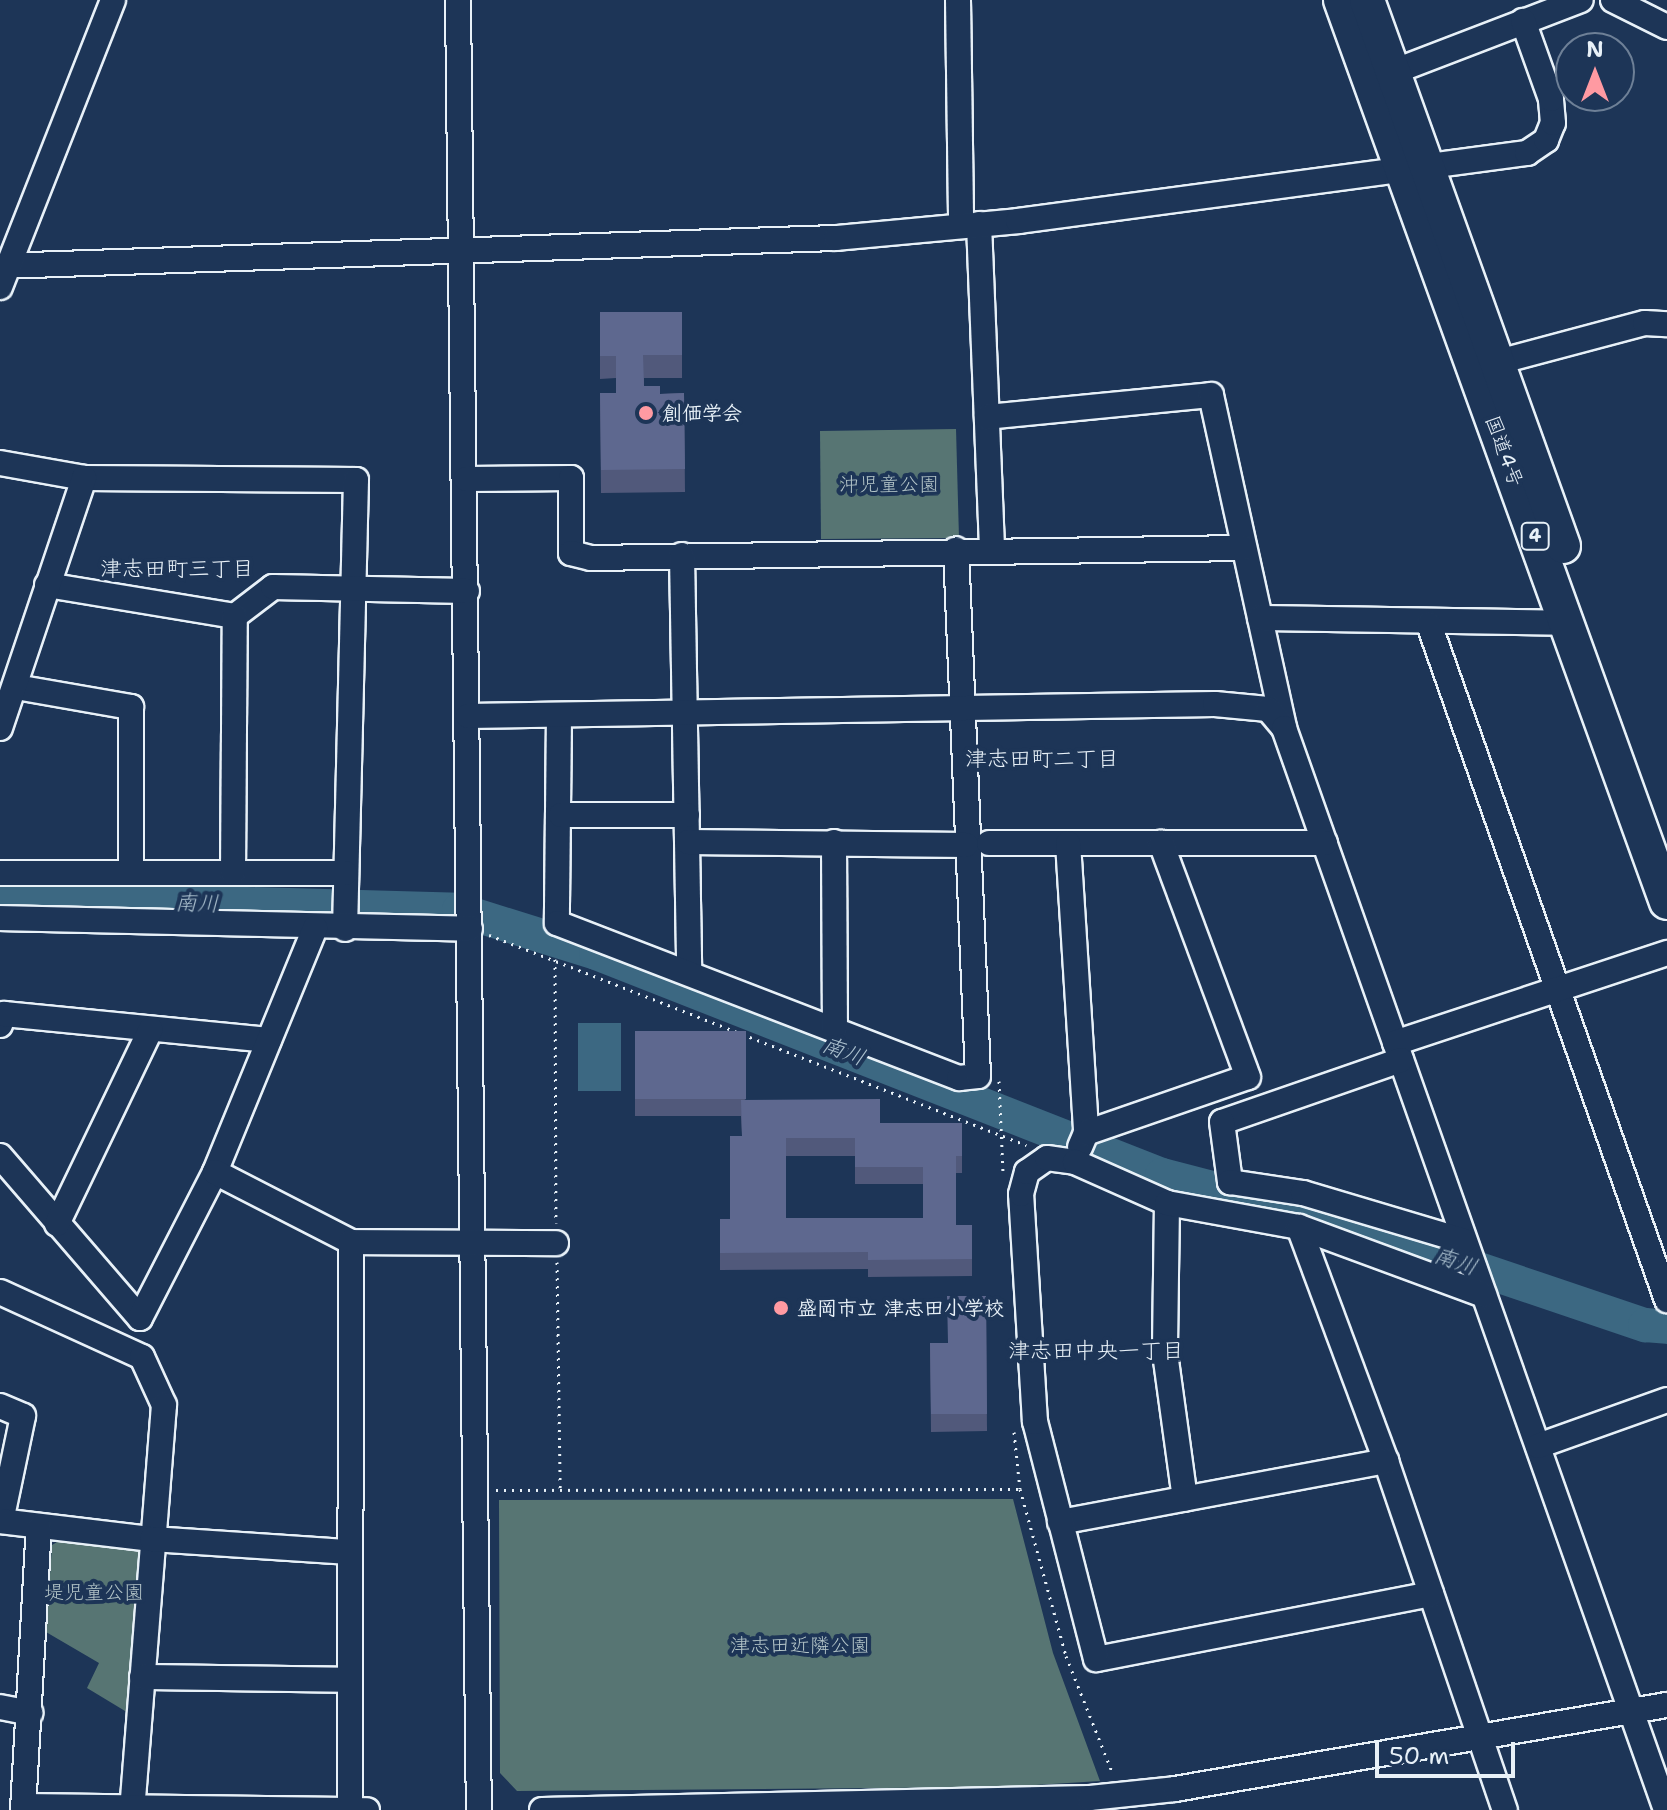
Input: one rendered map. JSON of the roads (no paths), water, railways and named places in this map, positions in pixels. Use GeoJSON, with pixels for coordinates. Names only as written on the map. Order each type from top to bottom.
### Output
{"type":"FeatureCollection","features":[{"type":"Feature","properties":{"kind":"highway","name":"国道4号"},"geometry":{"type":"LineString","coordinates":[[1341,0],[1412,170],[1498,362],[1667,836]]}},
{"type":"Feature","properties":{"kind":"highway","name":"国道4号"},"geometry":{"type":"LineString","coordinates":[[1367,0],[1393,72],[1412,170],[1567,623],[1667,902]]}},
{"type":"Feature","properties":{"kind":"street"},"geometry":{"type":"LineString","coordinates":[[113,0],[2,273],[836,238],[970,225],[1527,153],[1546,140],[1553,123],[1551,99],[1523,21]]}},
{"type":"Feature","properties":{"kind":"street"},"geometry":{"type":"LineString","coordinates":[[458,0],[466,479],[479,1810]]}},
{"type":"Feature","properties":{"kind":"street"},"geometry":{"type":"LineString","coordinates":[[958,0],[970,225],[987,417],[992,549]]}},
{"type":"Feature","properties":{"kind":"street"},"geometry":{"type":"LineString","coordinates":[[1393,72],[1581,0]]}},
{"type":"Feature","properties":{"kind":"street"},"geometry":{"type":"LineString","coordinates":[[1613,0],[1667,27]]}},
{"type":"Feature","properties":{"kind":"street"},"geometry":{"type":"LineString","coordinates":[[1498,362],[1645,323],[1667,324]]}},
{"type":"Feature","properties":{"kind":"street"},"geometry":{"type":"LineString","coordinates":[[987,417],[1211,395],[1284,728],[1666,1810]]}},
{"type":"Feature","properties":{"kind":"street"},"geometry":{"type":"LineString","coordinates":[[0,463],[84,478],[356,480],[345,929]]}},
{"type":"Feature","properties":{"kind":"street"},"geometry":{"type":"LineString","coordinates":[[0,728],[84,478]]}},
{"type":"Feature","properties":{"kind":"street"},"geometry":{"type":"LineString","coordinates":[[466,479],[571,478],[571,553],[591,558],[956,549],[1244,548]]}},
{"type":"Feature","properties":{"kind":"street"},"geometry":{"type":"LineString","coordinates":[[559,715],[561,815],[557,923],[959,1078],[978,1076],[977,844],[961,709],[956,549]]}},
{"type":"Feature","properties":{"kind":"street"},"geometry":{"type":"LineString","coordinates":[[682,555],[689,973]]}},
{"type":"Feature","properties":{"kind":"street"},"geometry":{"type":"LineString","coordinates":[[47,585],[235,616],[273,587],[467,591]]}},
{"type":"Feature","properties":{"kind":"street"},"geometry":{"type":"LineString","coordinates":[[233,873],[235,616]]}},
{"type":"Feature","properties":{"kind":"street"},"geometry":{"type":"LineString","coordinates":[[1260,618],[1429,624],[1567,623]]}},
{"type":"Feature","properties":{"kind":"street"},"geometry":{"type":"LineString","coordinates":[[1429,624],[1667,1300]]}},
{"type":"Feature","properties":{"kind":"street"},"geometry":{"type":"LineString","coordinates":[[16,687],[131,707],[131,873]]}},
{"type":"Feature","properties":{"kind":"street"},"geometry":{"type":"LineString","coordinates":[[468,716],[1215,704],[1268,709],[1284,728]]}},
{"type":"Feature","properties":{"kind":"street"},"geometry":{"type":"LineString","coordinates":[[561,815],[687,815]]}},
{"type":"Feature","properties":{"kind":"street"},"geometry":{"type":"LineString","coordinates":[[688,842],[1325,843]]}},
{"type":"Feature","properties":{"kind":"street"},"geometry":{"type":"LineString","coordinates":[[834,842],[835,1029]]}},
{"type":"Feature","properties":{"kind":"street"},"geometry":{"type":"LineString","coordinates":[[1068,843],[1080,1148]]}},
{"type":"Feature","properties":{"kind":"street"},"geometry":{"type":"LineString","coordinates":[[1161,843],[1248,1077],[1080,1148],[1047,1158],[1027,1172],[1021,1194],[1035,1422],[1096,1659],[1431,1594]]}},
{"type":"Feature","properties":{"kind":"street"},"geometry":{"type":"LineString","coordinates":[[0,873],[345,873]]}},
{"type":"Feature","properties":{"kind":"street"},"geometry":{"type":"LineString","coordinates":[[0,918],[345,929],[470,929]]}},
{"type":"Feature","properties":{"kind":"street"},"geometry":{"type":"LineString","coordinates":[[0,1156],[140,1318],[215,1172],[315,928]]}},
{"type":"Feature","properties":{"kind":"street"},"geometry":{"type":"LineString","coordinates":[[1222,1122],[1558,989],[1667,953]]}},
{"type":"Feature","properties":{"kind":"street"},"geometry":{"type":"LineString","coordinates":[[0,1025],[4,1014],[269,1040]]}},
{"type":"Feature","properties":{"kind":"street"},"geometry":{"type":"LineString","coordinates":[[57,1224],[151,1029]]}},
{"type":"Feature","properties":{"kind":"street"},"geometry":{"type":"LineString","coordinates":[[1221,1086],[1230,1182],[1303,1193],[1464,1241]]}},
{"type":"Feature","properties":{"kind":"street"},"geometry":{"type":"LineString","coordinates":[[1080,1148],[1167,1203],[1299,1227],[1484,1295]]}},
{"type":"Feature","properties":{"kind":"street"},"geometry":{"type":"LineString","coordinates":[[215,1172],[351,1242],[556,1243]]}},
{"type":"Feature","properties":{"kind":"street"},"geometry":{"type":"LineString","coordinates":[[1167,1203],[1165,1353],[1185,1499]]}},
{"type":"Feature","properties":{"kind":"street"},"geometry":{"type":"LineString","coordinates":[[1299,1227],[1386,1461],[1505,1810]]}},
{"type":"Feature","properties":{"kind":"street"},"geometry":{"type":"LineString","coordinates":[[350,1810],[351,1242]]}},
{"type":"Feature","properties":{"kind":"street"},"geometry":{"type":"LineString","coordinates":[[0,1292],[142,1357],[164,1405],[132,1809]]}},
{"type":"Feature","properties":{"kind":"street"},"geometry":{"type":"LineString","coordinates":[[1538,1446],[1667,1400]]}},
{"type":"Feature","properties":{"kind":"street"},"geometry":{"type":"LineString","coordinates":[[0,1406],[23,1416],[1,1521],[39,1528],[152,1539],[350,1552]]}},
{"type":"Feature","properties":{"kind":"street"},"geometry":{"type":"LineString","coordinates":[[1060,1522],[1386,1461]]}},
{"type":"Feature","properties":{"kind":"street"},"geometry":{"type":"LineString","coordinates":[[39,1528],[23,1808],[367,1810]]}},
{"type":"Feature","properties":{"kind":"street"},"geometry":{"type":"LineString","coordinates":[[142,1677],[350,1680]]}},
{"type":"Feature","properties":{"kind":"street"},"geometry":{"type":"LineString","coordinates":[[542,1810],[1131,1799],[1667,1705]]}},
{"type":"Feature","properties":{"kind":"street"},"geometry":{"type":"LineString","coordinates":[[0,1707],[30,1713]]}},
{"type":"Feature","properties":{"kind":"water"},"geometry":{"type":"Polygon","coordinates":[[[578,1023],[621,1023],[621,1091],[578,1091],[578,1023]]]}},
{"type":"Feature","properties":{"kind":"waterway","name":"南川"},"geometry":{"type":"LineString","coordinates":[[0,897],[459,910],[596,953],[1162,1175],[1328,1218],[1645,1325],[1667,1327]]}},
{"type":"Feature","properties":{"kind":"place","name":"創価学会"},"geometry":{"type":"Point","coordinates":[646,413]}},
{"type":"Feature","properties":{"kind":"place","name":"盛岡市立 津志田小学校"},"geometry":{"type":"Point","coordinates":[781,1308]}},
{"type":"Feature","properties":{"kind":"district","name":"津志田町三丁目"},"geometry":{"type":"Point","coordinates":[177,569]}},
{"type":"Feature","properties":{"kind":"district","name":"津志田町二丁目"},"geometry":{"type":"Point","coordinates":[1042,759]}},
{"type":"Feature","properties":{"kind":"district","name":"津志田中央一丁目"},"geometry":{"type":"Point","coordinates":[1096,1351]}},
{"type":"Feature","properties":{"kind":"park label","name":"沖児童公園"},"geometry":{"type":"Point","coordinates":[889,484]}},
{"type":"Feature","properties":{"kind":"park label","name":"堤児童公園"},"geometry":{"type":"Point","coordinates":[94,1592]}},
{"type":"Feature","properties":{"kind":"park label","name":"津志田近隣公園"},"geometry":{"type":"Point","coordinates":[800,1645]}}]}
